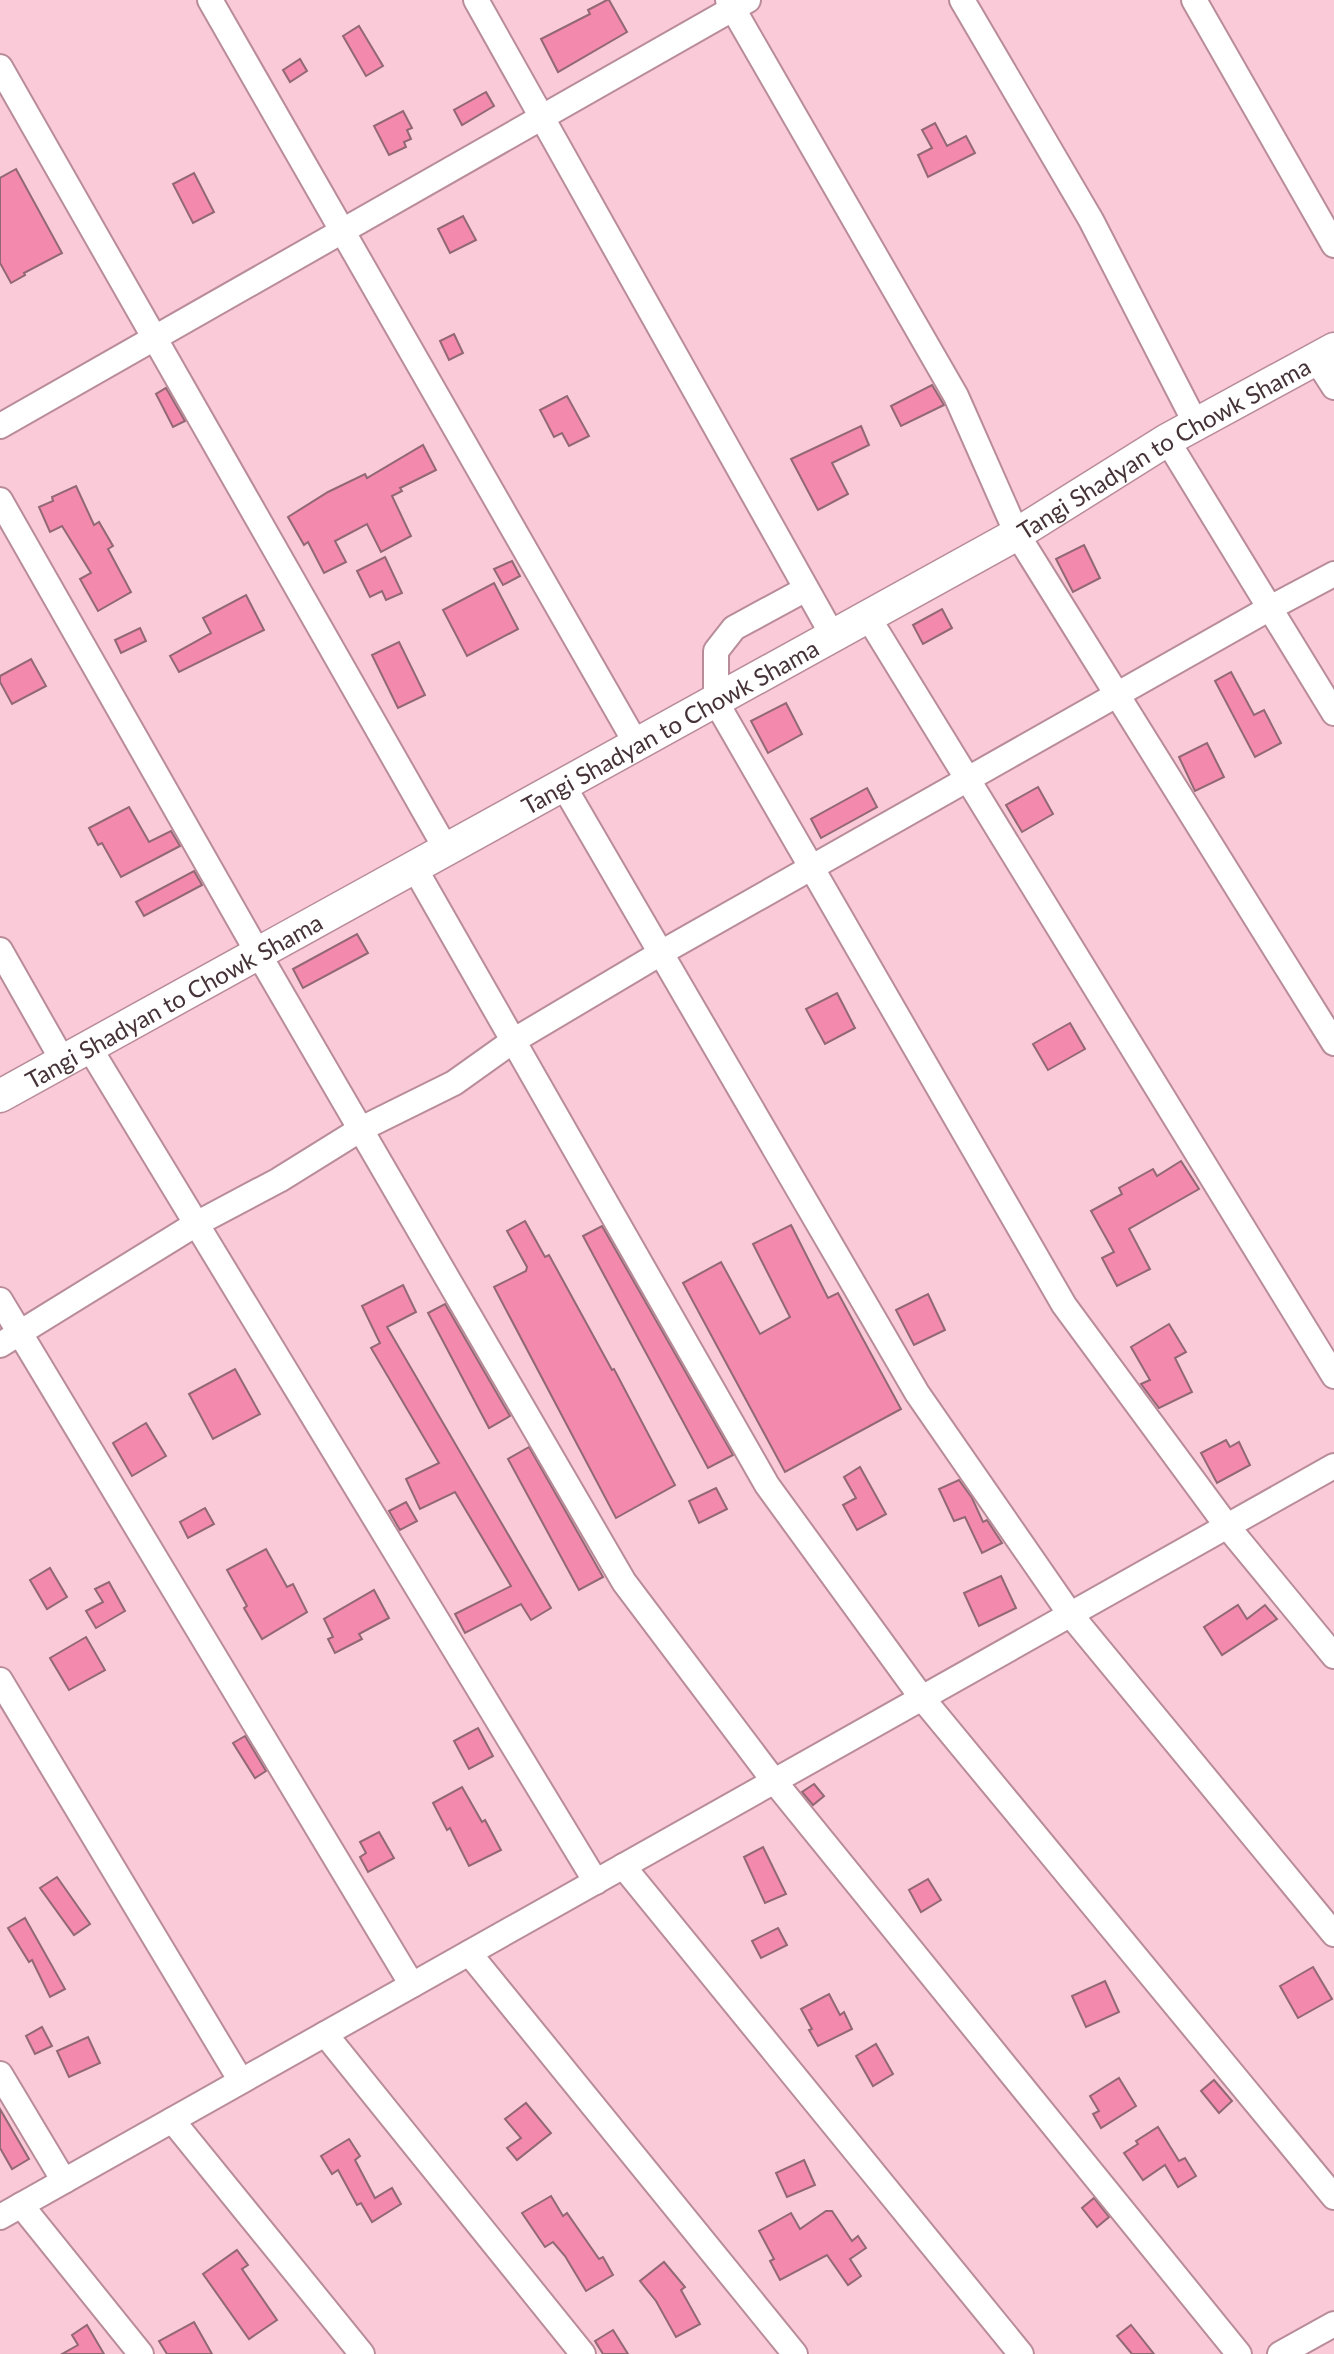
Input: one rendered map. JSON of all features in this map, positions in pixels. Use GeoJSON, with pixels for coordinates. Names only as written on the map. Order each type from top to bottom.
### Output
{"type":"FeatureCollection","features":[{"type":"Feature","properties":{"kind":"main road","name":"Tangi Shadyan to Chowk Shama"},"geometry":{"type":"LineString","coordinates":[[0,1096],[1017,534],[1167,440],[1325,354]]}},
{"type":"Feature","properties":{"kind":"street"},"geometry":{"type":"LineString","coordinates":[[211,0],[637,745]]}},
{"type":"Feature","properties":{"kind":"street"},"geometry":{"type":"LineString","coordinates":[[476,0],[833,636]]}},
{"type":"Feature","properties":{"kind":"street"},"geometry":{"type":"LineString","coordinates":[[962,0],[1091,220],[1196,425]]}},
{"type":"Feature","properties":{"kind":"street"},"geometry":{"type":"LineString","coordinates":[[1194,0],[1334,245]]}},
{"type":"Feature","properties":{"kind":"street"},"geometry":{"type":"LineString","coordinates":[[0,426],[542,117],[736,3],[956,396],[1017,534],[1334,1043]]}},
{"type":"Feature","properties":{"kind":"street"},"geometry":{"type":"LineString","coordinates":[[0,67],[446,849]]}},
{"type":"Feature","properties":{"kind":"street"},"geometry":{"type":"LineString","coordinates":[[1325,354],[1334,387]]}},
{"type":"Feature","properties":{"kind":"street"},"geometry":{"type":"LineString","coordinates":[[1167,440],[1334,713]]}},
{"type":"Feature","properties":{"kind":"street"},"geometry":{"type":"LineString","coordinates":[[0,499],[258,953],[624,1582],[774,1781],[1239,2354]]}},
{"type":"Feature","properties":{"kind":"street"},"geometry":{"type":"LineString","coordinates":[[10,1339],[196,1224],[279,1180],[361,1129],[454,1083],[513,1041],[661,954],[1334,574]]}},
{"type":"Feature","properties":{"kind":"street"},"geometry":{"type":"LineString","coordinates":[[806,589],[734,628],[716,651],[716,702],[1064,1306],[1227,1527],[1334,1656]]}},
{"type":"Feature","properties":{"kind":"street"},"geometry":{"type":"LineString","coordinates":[[868,617],[1334,1376]]}},
{"type":"Feature","properties":{"kind":"street"},"geometry":{"type":"LineString","coordinates":[[563,785],[916,1393],[1070,1614],[1334,1934]]}},
{"type":"Feature","properties":{"kind":"street"},"geometry":{"type":"LineString","coordinates":[[414,867],[767,1485],[922,1698],[1334,2197]]}},
{"type":"Feature","properties":{"kind":"street"},"geometry":{"type":"LineString","coordinates":[[0,950],[196,1224],[596,1882]]}},
{"type":"Feature","properties":{"kind":"street"},"geometry":{"type":"LineString","coordinates":[[0,1300],[10,1339],[412,1985]]}},
{"type":"Feature","properties":{"kind":"street"},"geometry":{"type":"LineString","coordinates":[[141,2354],[10,2211],[1334,1466]]}},
{"type":"Feature","properties":{"kind":"street"},"geometry":{"type":"LineString","coordinates":[[0,1681],[241,2081]]}},
{"type":"Feature","properties":{"kind":"street"},"geometry":{"type":"LineString","coordinates":[[623,1866],[1021,2354]]}},
{"type":"Feature","properties":{"kind":"street"},"geometry":{"type":"LineString","coordinates":[[469,1953],[795,2354]]}},
{"type":"Feature","properties":{"kind":"street"},"geometry":{"type":"LineString","coordinates":[[325,2034],[583,2354]]}},
{"type":"Feature","properties":{"kind":"street"},"geometry":{"type":"LineString","coordinates":[[0,2074],[64,2181]]}},
{"type":"Feature","properties":{"kind":"street"},"geometry":{"type":"LineString","coordinates":[[173,2120],[362,2354]]}},
{"type":"Feature","properties":{"kind":"street"},"geometry":{"type":"LineString","coordinates":[[1280,2354],[1334,2324]]}},
{"type":"Feature","properties":{"kind":"building"},"geometry":{"type":"Polygon","coordinates":[[[607,0],[627,32],[558,72],[541,39],[590,14],[588,10],[607,0]]]}},
{"type":"Feature","properties":{"kind":"building"},"geometry":{"type":"Polygon","coordinates":[[[359,26],[383,66],[366,76],[343,36],[359,26]]]}},
{"type":"Feature","properties":{"kind":"building"},"geometry":{"type":"Polygon","coordinates":[[[300,59],[307,71],[290,82],[283,70],[300,59]]]}},
{"type":"Feature","properties":{"kind":"building"},"geometry":{"type":"Polygon","coordinates":[[[486,92],[494,106],[462,125],[454,110],[486,92]]]}},
{"type":"Feature","properties":{"kind":"building"},"geometry":{"type":"Polygon","coordinates":[[[403,111],[412,128],[407,130],[411,139],[404,142],[406,147],[389,155],[374,126],[403,111]]]}},
{"type":"Feature","properties":{"kind":"building"},"geometry":{"type":"Polygon","coordinates":[[[935,123],[947,146],[966,136],[975,153],[928,177],[918,155],[932,148],[922,130],[935,123]]]}},
{"type":"Feature","properties":{"kind":"building"},"geometry":{"type":"Polygon","coordinates":[[[16,169],[62,253],[11,283],[0,263],[0,178],[16,169]]]}},
{"type":"Feature","properties":{"kind":"building"},"geometry":{"type":"Polygon","coordinates":[[[194,173],[214,212],[193,223],[173,184],[194,173]]]}},
{"type":"Feature","properties":{"kind":"building"},"geometry":{"type":"Polygon","coordinates":[[[463,216],[476,240],[450,253],[438,229],[463,216]]]}},
{"type":"Feature","properties":{"kind":"building"},"geometry":{"type":"Polygon","coordinates":[[[454,334],[463,353],[449,360],[440,341],[454,334]]]}},
{"type":"Feature","properties":{"kind":"building"},"geometry":{"type":"Polygon","coordinates":[[[932,385],[944,405],[901,426],[891,406],[932,385]]]}},
{"type":"Feature","properties":{"kind":"building"},"geometry":{"type":"Polygon","coordinates":[[[166,388],[185,421],[173,427],[156,394],[166,388]]]}},
{"type":"Feature","properties":{"kind":"building"},"geometry":{"type":"Polygon","coordinates":[[[567,396],[589,436],[569,446],[562,433],[554,437],[540,410],[567,396]]]}},
{"type":"Feature","properties":{"kind":"building"},"geometry":{"type":"Polygon","coordinates":[[[861,426],[869,445],[832,463],[848,494],[818,510],[791,459],[861,426]]]}},
{"type":"Feature","properties":{"kind":"building"},"geometry":{"type":"Polygon","coordinates":[[[423,445],[436,470],[400,488],[402,491],[392,496],[411,536],[381,552],[367,524],[335,541],[346,562],[324,573],[308,542],[304,545],[288,517],[328,492],[365,474],[367,478],[423,445]]]}},
{"type":"Feature","properties":{"kind":"building"},"geometry":{"type":"Polygon","coordinates":[[[76,486],[94,525],[99,522],[113,546],[108,549],[131,592],[98,611],[80,579],[91,573],[62,526],[50,532],[39,507],[53,501],[52,497],[76,486]]]}},
{"type":"Feature","properties":{"kind":"building"},"geometry":{"type":"Polygon","coordinates":[[[1084,545],[1100,578],[1073,592],[1056,559],[1084,545]]]}},
{"type":"Feature","properties":{"kind":"building"},"geometry":{"type":"Polygon","coordinates":[[[385,557],[402,593],[386,600],[382,591],[370,597],[357,571],[385,557]]]}},
{"type":"Feature","properties":{"kind":"building"},"geometry":{"type":"Polygon","coordinates":[[[512,561],[520,576],[503,585],[494,569],[512,561]]]}},
{"type":"Feature","properties":{"kind":"building"},"geometry":{"type":"Polygon","coordinates":[[[494,583],[518,629],[467,656],[443,610],[494,583]]]}},
{"type":"Feature","properties":{"kind":"building"},"geometry":{"type":"Polygon","coordinates":[[[246,595],[264,630],[179,672],[170,656],[211,633],[203,618],[246,595]]]}},
{"type":"Feature","properties":{"kind":"building"},"geometry":{"type":"Polygon","coordinates":[[[942,609],[952,628],[923,644],[913,625],[942,609]]]}},
{"type":"Feature","properties":{"kind":"building"},"geometry":{"type":"Polygon","coordinates":[[[140,628],[146,641],[121,653],[115,640],[140,628]]]}},
{"type":"Feature","properties":{"kind":"building"},"geometry":{"type":"Polygon","coordinates":[[[399,642],[425,695],[398,708],[372,655],[399,642]]]}},
{"type":"Feature","properties":{"kind":"building"},"geometry":{"type":"Polygon","coordinates":[[[31,659],[46,686],[12,704],[0,682],[0,676],[31,659]]]}},
{"type":"Feature","properties":{"kind":"building"},"geometry":{"type":"Polygon","coordinates":[[[1231,672],[1254,715],[1264,710],[1281,743],[1255,757],[1215,681],[1231,672]]]}},
{"type":"Feature","properties":{"kind":"building"},"geometry":{"type":"Polygon","coordinates":[[[786,703],[802,734],[768,753],[751,721],[786,703]]]}},
{"type":"Feature","properties":{"kind":"building"},"geometry":{"type":"Polygon","coordinates":[[[1207,743],[1224,777],[1195,791],[1179,757],[1207,743]]]}},
{"type":"Feature","properties":{"kind":"building"},"geometry":{"type":"Polygon","coordinates":[[[1038,787],[1053,814],[1022,832],[1006,805],[1038,787]]]}},
{"type":"Feature","properties":{"kind":"building"},"geometry":{"type":"Polygon","coordinates":[[[867,788],[877,807],[821,838],[811,819],[867,788]]]}},
{"type":"Feature","properties":{"kind":"building"},"geometry":{"type":"Polygon","coordinates":[[[129,807],[149,842],[171,831],[180,846],[121,877],[102,843],[98,845],[89,828],[129,807]]]}},
{"type":"Feature","properties":{"kind":"building"},"geometry":{"type":"Polygon","coordinates":[[[194,871],[202,885],[144,916],[136,902],[194,871]]]}},
{"type":"Feature","properties":{"kind":"building"},"geometry":{"type":"Polygon","coordinates":[[[357,934],[368,953],[303,988],[293,969],[357,934]]]}},
{"type":"Feature","properties":{"kind":"building"},"geometry":{"type":"Polygon","coordinates":[[[837,993],[855,1028],[825,1044],[806,1009],[837,993]]]}},
{"type":"Feature","properties":{"kind":"building"},"geometry":{"type":"Polygon","coordinates":[[[1070,1023],[1085,1049],[1048,1070],[1033,1044],[1070,1023]]]}},
{"type":"Feature","properties":{"kind":"building"},"geometry":{"type":"Polygon","coordinates":[[[1181,1161],[1199,1189],[1129,1229],[1150,1269],[1117,1286],[1102,1258],[1114,1252],[1091,1211],[1122,1194],[1119,1188],[1153,1169],[1157,1176],[1181,1161]]]}},
{"type":"Feature","properties":{"kind":"building"},"geometry":{"type":"Polygon","coordinates":[[[525,1221],[545,1257],[549,1255],[612,1370],[614,1369],[675,1485],[616,1518],[494,1287],[526,1271],[527,1267],[507,1231],[525,1221]]]}},
{"type":"Feature","properties":{"kind":"building"},"geometry":{"type":"Polygon","coordinates":[[[791,1225],[828,1298],[838,1293],[901,1409],[785,1472],[683,1283],[721,1262],[760,1334],[790,1317],[753,1244],[791,1225]]]}},
{"type":"Feature","properties":{"kind":"building"},"geometry":{"type":"Polygon","coordinates":[[[602,1226],[733,1455],[708,1468],[583,1236],[602,1226]]]}},
{"type":"Feature","properties":{"kind":"building"},"geometry":{"type":"Polygon","coordinates":[[[403,1285],[416,1312],[387,1327],[551,1608],[531,1620],[521,1604],[465,1633],[455,1614],[511,1586],[455,1492],[420,1509],[406,1479],[439,1463],[371,1348],[380,1343],[362,1306],[403,1285]]]}},
{"type":"Feature","properties":{"kind":"building"},"geometry":{"type":"Polygon","coordinates":[[[928,1294],[945,1330],[914,1345],[896,1310],[928,1294]]]}},
{"type":"Feature","properties":{"kind":"building"},"geometry":{"type":"Polygon","coordinates":[[[445,1304],[510,1416],[489,1428],[428,1313],[445,1304]]]}},
{"type":"Feature","properties":{"kind":"building"},"geometry":{"type":"Polygon","coordinates":[[[1169,1324],[1186,1352],[1175,1358],[1192,1392],[1159,1408],[1141,1384],[1150,1380],[1131,1347],[1169,1324]]]}},
{"type":"Feature","properties":{"kind":"building"},"geometry":{"type":"Polygon","coordinates":[[[235,1369],[260,1414],[213,1439],[189,1394],[235,1369]]]}},
{"type":"Feature","properties":{"kind":"building"},"geometry":{"type":"Polygon","coordinates":[[[146,1423],[166,1456],[132,1476],[113,1443],[146,1423]]]}},
{"type":"Feature","properties":{"kind":"building"},"geometry":{"type":"Polygon","coordinates":[[[1226,1440],[1230,1447],[1239,1442],[1250,1465],[1217,1483],[1201,1453],[1226,1440]]]}},
{"type":"Feature","properties":{"kind":"building"},"geometry":{"type":"Polygon","coordinates":[[[529,1447],[603,1577],[579,1590],[508,1459],[529,1447]]]}},
{"type":"Feature","properties":{"kind":"building"},"geometry":{"type":"Polygon","coordinates":[[[860,1467],[886,1514],[857,1530],[843,1505],[856,1498],[844,1477],[860,1467]]]}},
{"type":"Feature","properties":{"kind":"building"},"geometry":{"type":"Polygon","coordinates":[[[959,1480],[972,1498],[983,1522],[987,1520],[1002,1543],[982,1553],[965,1517],[954,1521],[939,1489],[959,1480]]]}},
{"type":"Feature","properties":{"kind":"building"},"geometry":{"type":"Polygon","coordinates":[[[716,1488],[727,1509],[699,1523],[689,1501],[716,1488]]]}},
{"type":"Feature","properties":{"kind":"building"},"geometry":{"type":"Polygon","coordinates":[[[406,1502],[417,1521],[400,1530],[389,1511],[406,1502]]]}},
{"type":"Feature","properties":{"kind":"building"},"geometry":{"type":"Polygon","coordinates":[[[205,1508],[214,1524],[188,1538],[180,1522],[205,1508]]]}},
{"type":"Feature","properties":{"kind":"building"},"geometry":{"type":"Polygon","coordinates":[[[266,1549],[287,1587],[293,1584],[307,1612],[262,1639],[227,1570],[266,1549]]]}},
{"type":"Feature","properties":{"kind":"building"},"geometry":{"type":"Polygon","coordinates":[[[50,1568],[67,1597],[47,1609],[30,1580],[50,1568]]]}},
{"type":"Feature","properties":{"kind":"building"},"geometry":{"type":"Polygon","coordinates":[[[1001,1576],[1016,1608],[979,1626],[964,1593],[1001,1576]]]}},
{"type":"Feature","properties":{"kind":"building"},"geometry":{"type":"Polygon","coordinates":[[[109,1582],[125,1611],[96,1628],[86,1611],[103,1602],[95,1589],[109,1582]]]}},
{"type":"Feature","properties":{"kind":"building"},"geometry":{"type":"Polygon","coordinates":[[[374,1590],[389,1618],[359,1634],[362,1639],[335,1653],[328,1639],[333,1637],[324,1619],[374,1590]]]}},
{"type":"Feature","properties":{"kind":"building"},"geometry":{"type":"Polygon","coordinates":[[[1238,1605],[1247,1619],[1265,1605],[1277,1619],[1222,1655],[1204,1627],[1238,1605]]]}},
{"type":"Feature","properties":{"kind":"building"},"geometry":{"type":"Polygon","coordinates":[[[86,1637],[105,1670],[69,1690],[50,1658],[86,1637]]]}},
{"type":"Feature","properties":{"kind":"building"},"geometry":{"type":"Polygon","coordinates":[[[478,1728],[493,1756],[469,1769],[454,1741],[478,1728]]]}},
{"type":"Feature","properties":{"kind":"building"},"geometry":{"type":"Polygon","coordinates":[[[245,1736],[266,1771],[255,1778],[233,1743],[245,1736]]]}},
{"type":"Feature","properties":{"kind":"building"},"geometry":{"type":"Polygon","coordinates":[[[814,1784],[824,1796],[813,1805],[802,1792],[814,1784]]]}},
{"type":"Feature","properties":{"kind":"building"},"geometry":{"type":"Polygon","coordinates":[[[462,1787],[482,1822],[485,1820],[501,1850],[469,1866],[450,1828],[447,1830],[433,1803],[462,1787]]]}},
{"type":"Feature","properties":{"kind":"building"},"geometry":{"type":"Polygon","coordinates":[[[379,1832],[394,1858],[368,1872],[360,1857],[366,1853],[360,1842],[379,1832]]]}},
{"type":"Feature","properties":{"kind":"building"},"geometry":{"type":"Polygon","coordinates":[[[763,1847],[786,1894],[765,1903],[744,1857],[763,1847]]]}},
{"type":"Feature","properties":{"kind":"building"},"geometry":{"type":"Polygon","coordinates":[[[57,1877],[90,1924],[74,1935],[40,1888],[57,1877]]]}},
{"type":"Feature","properties":{"kind":"building"},"geometry":{"type":"Polygon","coordinates":[[[928,1879],[941,1900],[921,1912],[909,1890],[928,1879]]]}},
{"type":"Feature","properties":{"kind":"building"},"geometry":{"type":"Polygon","coordinates":[[[25,1918],[65,1989],[50,1997],[32,1960],[29,1962],[8,1928],[25,1918]]]}},
{"type":"Feature","properties":{"kind":"building"},"geometry":{"type":"Polygon","coordinates":[[[778,1928],[787,1945],[761,1958],[752,1941],[778,1928]]]}},
{"type":"Feature","properties":{"kind":"building"},"geometry":{"type":"Polygon","coordinates":[[[1313,1967],[1332,1999],[1298,2018],[1280,1986],[1313,1967]]]}},
{"type":"Feature","properties":{"kind":"building"},"geometry":{"type":"Polygon","coordinates":[[[1105,1981],[1119,2012],[1086,2027],[1072,1996],[1105,1981]]]}},
{"type":"Feature","properties":{"kind":"building"},"geometry":{"type":"Polygon","coordinates":[[[829,1994],[840,2015],[844,2012],[852,2029],[818,2046],[801,2009],[829,1994]]]}},
{"type":"Feature","properties":{"kind":"building"},"geometry":{"type":"Polygon","coordinates":[[[42,2027],[52,2046],[35,2054],[26,2036],[42,2027]]]}},
{"type":"Feature","properties":{"kind":"building"},"geometry":{"type":"Polygon","coordinates":[[[88,2037],[100,2063],[69,2077],[57,2051],[88,2037]]]}},
{"type":"Feature","properties":{"kind":"building"},"geometry":{"type":"Polygon","coordinates":[[[876,2044],[893,2074],[873,2086],[856,2056],[876,2044]]]}},
{"type":"Feature","properties":{"kind":"building"},"geometry":{"type":"Polygon","coordinates":[[[1119,2078],[1136,2106],[1101,2128],[1093,2114],[1099,2111],[1090,2096],[1119,2078]]]}},
{"type":"Feature","properties":{"kind":"building"},"geometry":{"type":"Polygon","coordinates":[[[1214,2080],[1232,2101],[1219,2113],[1201,2091],[1214,2080]]]}},
{"type":"Feature","properties":{"kind":"building"},"geometry":{"type":"Polygon","coordinates":[[[526,2103],[551,2133],[517,2160],[507,2148],[521,2138],[505,2119],[526,2103]]]}},
{"type":"Feature","properties":{"kind":"building"},"geometry":{"type":"Polygon","coordinates":[[[0,2109],[29,2159],[12,2169],[0,2148],[0,2109]]]}},
{"type":"Feature","properties":{"kind":"building"},"geometry":{"type":"Polygon","coordinates":[[[1158,2127],[1179,2161],[1185,2158],[1196,2176],[1178,2187],[1165,2165],[1143,2180],[1124,2153],[1138,2144],[1136,2141],[1158,2127]]]}},
{"type":"Feature","properties":{"kind":"building"},"geometry":{"type":"Polygon","coordinates":[[[349,2139],[360,2156],[355,2160],[375,2198],[392,2188],[401,2204],[372,2222],[361,2203],[357,2205],[338,2170],[332,2174],[321,2156],[349,2139]]]}},
{"type":"Feature","properties":{"kind":"building"},"geometry":{"type":"Polygon","coordinates":[[[804,2160],[815,2185],[787,2197],[776,2173],[804,2160]]]}},
{"type":"Feature","properties":{"kind":"building"},"geometry":{"type":"Polygon","coordinates":[[[551,2196],[563,2216],[567,2213],[599,2259],[603,2257],[613,2275],[586,2291],[565,2256],[553,2242],[545,2247],[522,2213],[551,2196]]]}},
{"type":"Feature","properties":{"kind":"building"},"geometry":{"type":"Polygon","coordinates":[[[1094,2198],[1109,2217],[1097,2227],[1082,2208],[1094,2198]]]}},
{"type":"Feature","properties":{"kind":"building"},"geometry":{"type":"Polygon","coordinates":[[[826,2211],[832,2211],[852,2241],[858,2236],[866,2248],[850,2259],[861,2276],[848,2285],[827,2255],[780,2280],[770,2261],[774,2259],[759,2231],[791,2213],[800,2229],[826,2211]]]}},
{"type":"Feature","properties":{"kind":"building"},"geometry":{"type":"Polygon","coordinates":[[[237,2250],[248,2265],[242,2269],[277,2320],[249,2339],[203,2274],[237,2250]]]}},
{"type":"Feature","properties":{"kind":"building"},"geometry":{"type":"Polygon","coordinates":[[[664,2262],[685,2287],[681,2290],[700,2324],[676,2337],[656,2301],[640,2281],[664,2262]]]}},
{"type":"Feature","properties":{"kind":"building"},"geometry":{"type":"Polygon","coordinates":[[[194,2322],[212,2354],[167,2354],[159,2341],[194,2322]]]}},
{"type":"Feature","properties":{"kind":"building"},"geometry":{"type":"Polygon","coordinates":[[[87,2325],[104,2354],[62,2354],[78,2345],[72,2335],[87,2325]]]}},
{"type":"Feature","properties":{"kind":"building"},"geometry":{"type":"Polygon","coordinates":[[[1131,2325],[1154,2354],[1132,2354],[1117,2336],[1131,2325]]]}},
{"type":"Feature","properties":{"kind":"building"},"geometry":{"type":"Polygon","coordinates":[[[613,2330],[628,2354],[603,2354],[595,2341],[613,2330]]]}}]}
